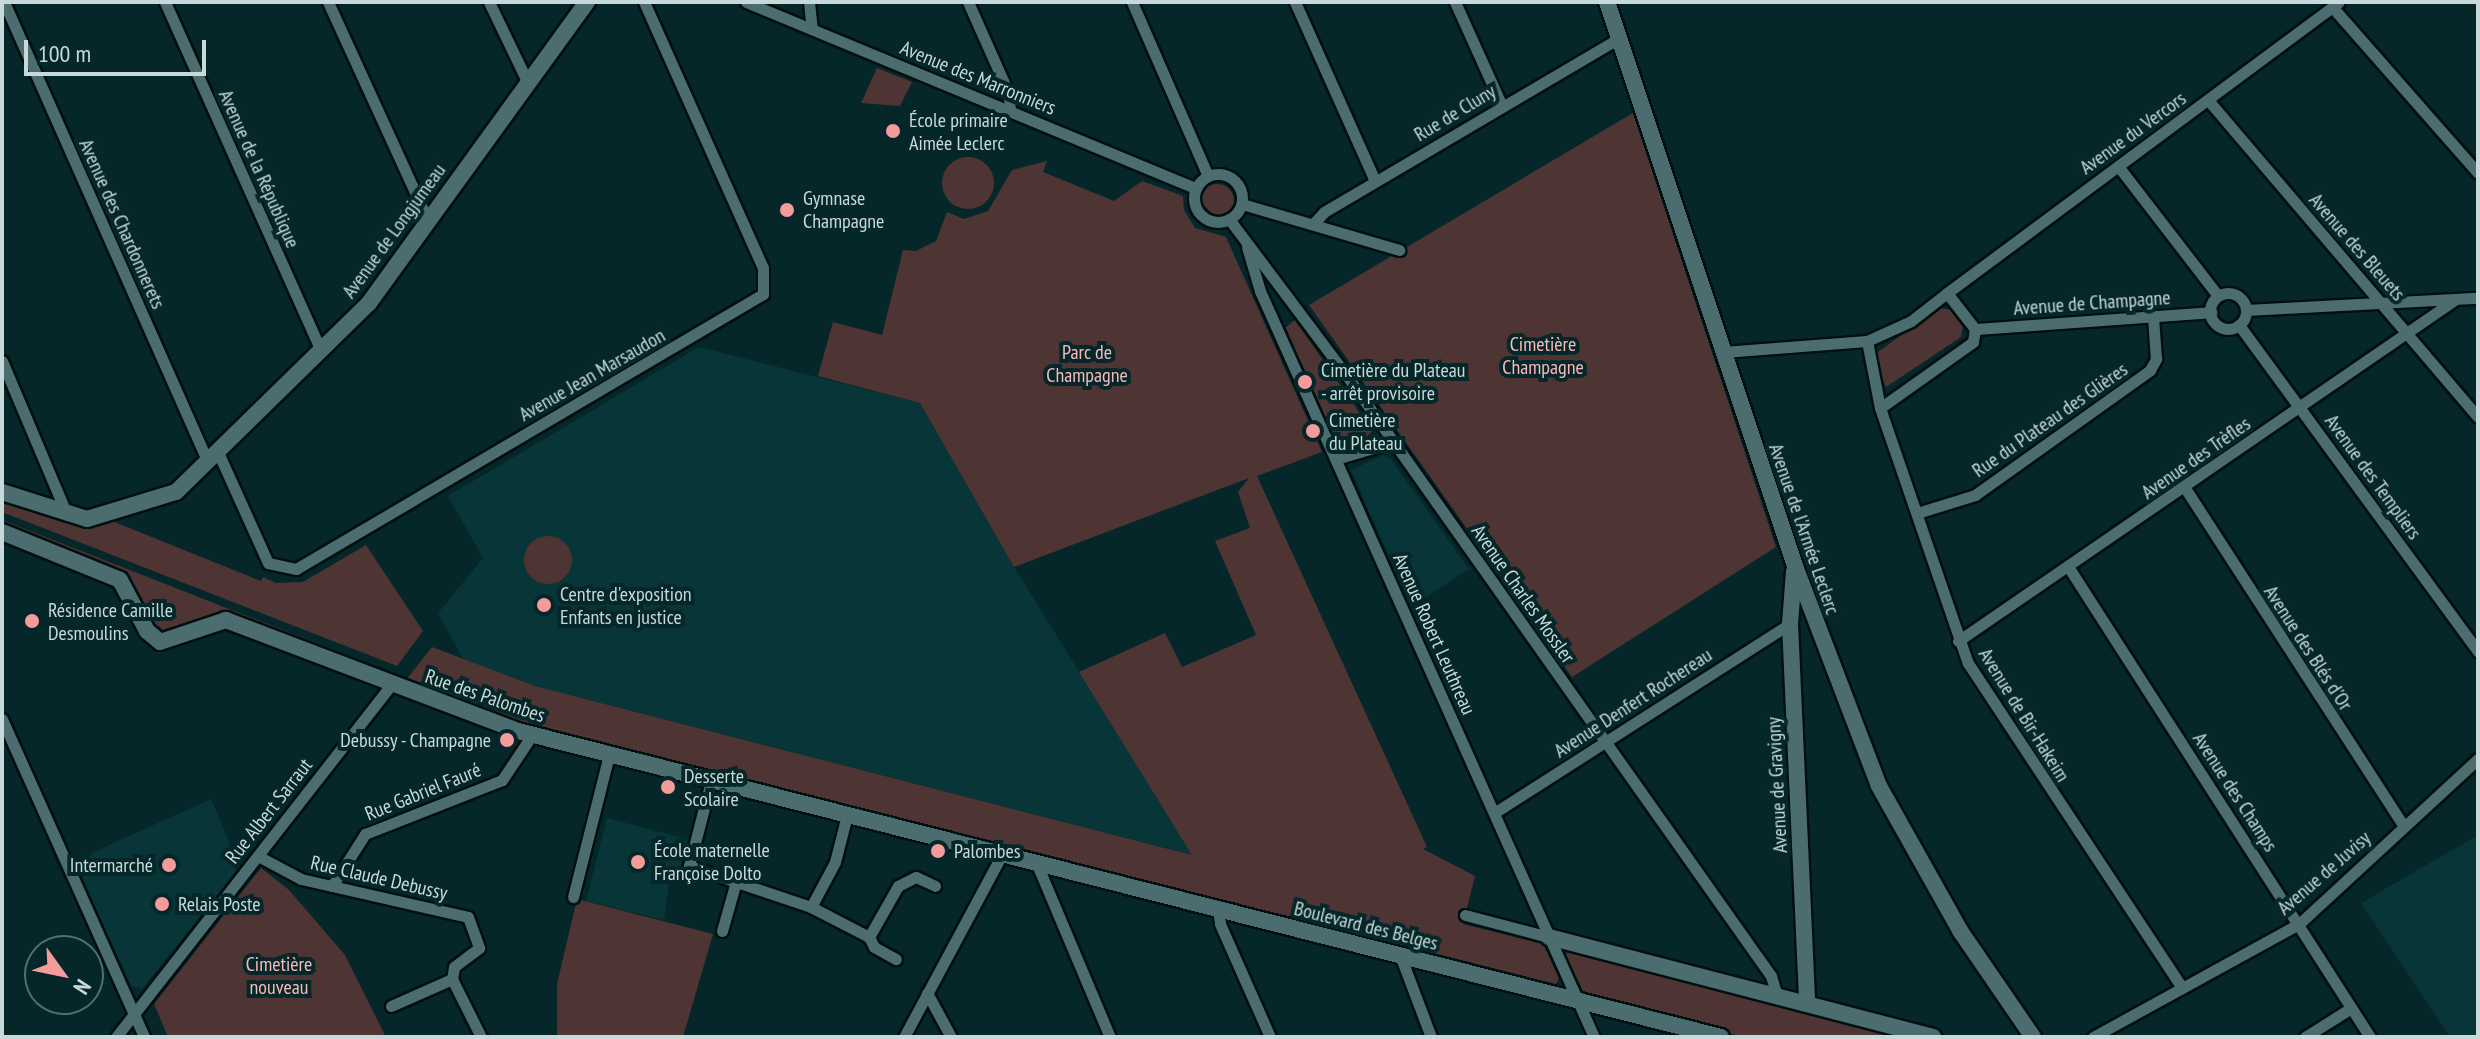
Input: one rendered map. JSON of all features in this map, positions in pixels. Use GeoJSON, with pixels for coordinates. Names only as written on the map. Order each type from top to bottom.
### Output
{"type":"FeatureCollection","features":[{"type":"Feature","properties":{"kind":"street","name":"Avenue des Chardonnerets"},"geometry":{"type":"LineString","coordinates":[[4,2],[212,455]]}},
{"type":"Feature","properties":{"kind":"street","name":"Avenue de la République"},"geometry":{"type":"LineString","coordinates":[[165,2],[321,350]]}},
{"type":"Feature","properties":{"kind":"street"},"geometry":{"type":"LineString","coordinates":[[328,2],[428,220]]}},
{"type":"Feature","properties":{"kind":"street"},"geometry":{"type":"LineString","coordinates":[[489,2],[527,81]]}},
{"type":"Feature","properties":{"kind":"street","name":"Avenue de Longjumeau"},"geometry":{"type":"LineString","coordinates":[[2,492],[67,516],[106,517],[176,492],[369,303],[587,2]]}},
{"type":"Feature","properties":{"kind":"street","name":"Avenue Jean Marsaudon"},"geometry":{"type":"LineString","coordinates":[[212,455],[268,563],[296,569],[763,294],[763,268],[644,2]]}},
{"type":"Feature","properties":{"kind":"street","name":"Avenue des Marronniers"},"geometry":{"type":"LineString","coordinates":[[746,2],[1196,188]]}},
{"type":"Feature","properties":{"kind":"street"},"geometry":{"type":"LineString","coordinates":[[809,2],[812,29]]}},
{"type":"Feature","properties":{"kind":"street"},"geometry":{"type":"LineString","coordinates":[[968,2],[1009,94],[1010,112]]}},
{"type":"Feature","properties":{"kind":"street"},"geometry":{"type":"LineString","coordinates":[[1132,2],[1208,176]]}},
{"type":"Feature","properties":{"kind":"street"},"geometry":{"type":"LineString","coordinates":[[1295,2],[1375,181]]}},
{"type":"Feature","properties":{"kind":"street"},"geometry":{"type":"LineString","coordinates":[[1455,2],[1502,106]]}},
{"type":"Feature","properties":{"kind":"street","name":"Avenue de l'Armée Leclerc"},"geometry":{"type":"LineString","coordinates":[[1607,2],[1795,566],[1879,786],[1961,932],[2033,1037]]}},
{"type":"Feature","properties":{"kind":"street"},"geometry":{"type":"LineString","coordinates":[[2336,6],[2478,173]]}},
{"type":"Feature","properties":{"kind":"street","name":"Avenue du Vercors"},"geometry":{"type":"LineString","coordinates":[[1867,341],[1911,321],[2336,6]]}},
{"type":"Feature","properties":{"kind":"street","name":"Rue de Cluny"},"geometry":{"type":"LineString","coordinates":[[1313,224],[1324,212],[1619,38]]}},
{"type":"Feature","properties":{"kind":"street","name":"Avenue des Bleuets"},"geometry":{"type":"LineString","coordinates":[[2208,100],[2478,417]]}},
{"type":"Feature","properties":{"kind":"street"},"geometry":{"type":"LineString","coordinates":[[2118,166],[2218,296]]}},
{"type":"Feature","properties":{"kind":"street"},"geometry":{"type":"LineString","coordinates":[[1208,176],[1231,177],[1241,189],[1242,204],[1229,219],[1215,221],[1202,215],[1195,202],[1196,188],[1208,176]]}},
{"type":"Feature","properties":{"kind":"street"},"geometry":{"type":"LineString","coordinates":[[1242,204],[1399,250]]}},
{"type":"Feature","properties":{"kind":"street","name":"Avenue Charles Mossler"},"geometry":{"type":"LineString","coordinates":[[1229,219],[1393,442],[1771,976],[1777,996]]}},
{"type":"Feature","properties":{"kind":"street","name":"Avenue Robert Leuthreau"},"geometry":{"type":"LineString","coordinates":[[1247,245],[1260,291],[1594,1037]]}},
{"type":"Feature","properties":{"kind":"street"},"geometry":{"type":"LineString","coordinates":[[1880,408],[1973,342],[1975,329],[1947,293]]}},
{"type":"Feature","properties":{"kind":"street"},"geometry":{"type":"LineString","coordinates":[[2218,296],[2239,296],[2246,310]]}},
{"type":"Feature","properties":{"kind":"street"},"geometry":{"type":"LineString","coordinates":[[2218,296],[2211,312],[2221,327],[2239,325],[2246,310]]}},
{"type":"Feature","properties":{"kind":"street"},"geometry":{"type":"LineString","coordinates":[[2246,310],[2478,298]]}},
{"type":"Feature","properties":{"kind":"street","name":"Avenue des Trèfles"},"geometry":{"type":"LineString","coordinates":[[1958,641],[2069,568],[2453,301]]}},
{"type":"Feature","properties":{"kind":"street","name":"Avenue de Champagne"},"geometry":{"type":"LineString","coordinates":[[1975,329],[2211,312]]}},
{"type":"Feature","properties":{"kind":"street","name":"Rue du Plateau des Glières"},"geometry":{"type":"LineString","coordinates":[[1917,513],[1975,495],[2150,370],[2156,359],[2153,317]]}},
{"type":"Feature","properties":{"kind":"street","name":"Avenue des Templiers"},"geometry":{"type":"LineString","coordinates":[[2239,325],[2478,652]]}},
{"type":"Feature","properties":{"kind":"street"},"geometry":{"type":"LineString","coordinates":[[1723,352],[1867,341]]}},
{"type":"Feature","properties":{"kind":"street","name":"Avenue de Bir-Hakeim"},"geometry":{"type":"LineString","coordinates":[[1867,341],[1880,408],[1958,641],[2182,988]]}},
{"type":"Feature","properties":{"kind":"street"},"geometry":{"type":"LineString","coordinates":[[2,361],[67,516]]}},
{"type":"Feature","properties":{"kind":"street"},"geometry":{"type":"LineString","coordinates":[[1336,459],[1393,442]]}},
{"type":"Feature","properties":{"kind":"street","name":"Avenue des Blés d'Or"},"geometry":{"type":"LineString","coordinates":[[2185,488],[2404,826]]}},
{"type":"Feature","properties":{"kind":"street","name":"Rue des Palombes"},"geometry":{"type":"LineString","coordinates":[[2,532],[120,580],[147,631],[160,642],[226,620],[532,735],[1001,856]]}},
{"type":"Feature","properties":{"kind":"street","name":"Avenue de Gravigny"},"geometry":{"type":"LineString","coordinates":[[1795,566],[1790,624],[1807,1004]]}},
{"type":"Feature","properties":{"kind":"street","name":"Avenue des Champs"},"geometry":{"type":"LineString","coordinates":[[2069,568],[2300,923],[2370,1037]]}},
{"type":"Feature","properties":{"kind":"street","name":"Avenue Denfert Rochereau"},"geometry":{"type":"LineString","coordinates":[[1494,813],[1790,624]]}},
{"type":"Feature","properties":{"kind":"street","name":"Rue Albert Sarraut"},"geometry":{"type":"LineString","coordinates":[[116,1037],[392,684]]}},
{"type":"Feature","properties":{"kind":"street"},"geometry":{"type":"LineString","coordinates":[[2,719],[144,1037]]}},
{"type":"Feature","properties":{"kind":"street","name":"Rue Gabriel Fauré"},"geometry":{"type":"LineString","coordinates":[[332,886],[365,834],[502,780],[532,735]]}},
{"type":"Feature","properties":{"kind":"street"},"geometry":{"type":"LineString","coordinates":[[573,897],[609,755]]}},
{"type":"Feature","properties":{"kind":"street","name":"Avenue de Juvisy"},"geometry":{"type":"LineString","coordinates":[[2093,1037],[2300,923],[2478,759]]}},
{"type":"Feature","properties":{"kind":"street"},"geometry":{"type":"LineString","coordinates":[[711,781],[689,866],[727,877],[735,885],[811,907],[869,937],[874,947],[896,959]]}},
{"type":"Feature","properties":{"kind":"street"},"geometry":{"type":"LineString","coordinates":[[811,907],[835,862],[847,815]]}},
{"type":"Feature","properties":{"kind":"street","name":"Rue Claude Debussy"},"geometry":{"type":"LineString","coordinates":[[258,856],[282,873],[468,917],[479,948],[454,967],[452,979],[391,1006]]}},
{"type":"Feature","properties":{"kind":"street"},"geometry":{"type":"LineString","coordinates":[[904,1037],[1001,856]]}},
{"type":"Feature","properties":{"kind":"street","name":"Boulevard des Belges"},"geometry":{"type":"LineString","coordinates":[[1001,856],[1036,862],[1721,1037]]}},
{"type":"Feature","properties":{"kind":"street"},"geometry":{"type":"LineString","coordinates":[[1036,862],[1110,1037]]}},
{"type":"Feature","properties":{"kind":"street"},"geometry":{"type":"LineString","coordinates":[[869,937],[898,886],[916,877],[935,886]]}},
{"type":"Feature","properties":{"kind":"street"},"geometry":{"type":"LineString","coordinates":[[722,931],[735,885]]}},
{"type":"Feature","properties":{"kind":"street"},"geometry":{"type":"LineString","coordinates":[[1218,909],[1220,924],[1270,1037]]}},
{"type":"Feature","properties":{"kind":"street","name":"Boulevard des Belges"},"geometry":{"type":"LineString","coordinates":[[1465,915],[1933,1037]]}},
{"type":"Feature","properties":{"kind":"street"},"geometry":{"type":"LineString","coordinates":[[1400,955],[1431,1037]]}},
{"type":"Feature","properties":{"kind":"street"},"geometry":{"type":"LineString","coordinates":[[452,979],[481,1037]]}},
{"type":"Feature","properties":{"kind":"street"},"geometry":{"type":"LineString","coordinates":[[927,993],[951,1037]]}},
{"type":"Feature","properties":{"kind":"street"},"geometry":{"type":"LineString","coordinates":[[2305,1037],[2351,1008]]}},
{"type":"Feature","properties":{"kind":"shaded area"},"geometry":{"type":"Polygon","coordinates":[[[699,347],[920,403],[1014,567],[1193,855],[535,686],[463,659],[438,613],[483,558],[448,496],[699,347]]]}},
{"type":"Feature","properties":{"kind":"shaded area"},"geometry":{"type":"Polygon","coordinates":[[[1383,455],[1390,458],[1469,569],[1411,607],[1351,470],[1383,455]]]}},
{"type":"Feature","properties":{"kind":"shaded area","name":"Intermarché"},"geometry":{"type":"Polygon","coordinates":[[[211,799],[240,867],[142,989],[131,986],[74,861],[211,799]]]}},
{"type":"Feature","properties":{"kind":"shaded area","name":"École maternelle Françoise Dolto"},"geometry":{"type":"Polygon","coordinates":[[[607,818],[687,839],[677,878],[682,884],[669,884],[664,920],[586,901],[607,818]]]}},
{"type":"Feature","properties":{"kind":"shaded area"},"geometry":{"type":"Polygon","coordinates":[[[2478,835],[2478,1037],[2450,1037],[2361,903],[2478,835]]]}},
{"type":"Feature","properties":{"kind":"green space"},"geometry":{"type":"Polygon","coordinates":[[[877,68],[912,82],[900,106],[861,103],[877,68]]]}},
{"type":"Feature","properties":{"kind":"green space","name":"Cimetière Champagne"},"geometry":{"type":"Polygon","coordinates":[[[1633,113],[1776,547],[1572,677],[1361,379],[1358,365],[1351,364],[1309,305],[1633,113]]]}},
{"type":"Feature","properties":{"kind":"green space"},"geometry":{"type":"Polygon","coordinates":[[[968,157],[986,165],[994,183],[986,201],[968,209],[950,201],[942,183],[950,165],[968,157]]]}},
{"type":"Feature","properties":{"kind":"green space","name":"Parc de Champagne"},"geometry":{"type":"Polygon","coordinates":[[[1047,161],[1043,172],[1114,201],[1142,181],[1183,196],[1184,210],[1195,228],[1226,237],[1322,452],[1257,476],[1427,847],[1423,849],[1475,876],[1463,924],[1543,944],[1559,978],[1556,984],[1007,846],[993,849],[535,731],[406,680],[432,647],[535,686],[1192,855],[1079,672],[1165,633],[1182,667],[1256,635],[1215,541],[1250,528],[1238,492],[1249,478],[1014,567],[920,403],[818,376],[833,322],[882,335],[903,250],[916,251],[936,241],[947,212],[964,219],[988,211],[1012,170],[1047,161]]]}},
{"type":"Feature","properties":{"kind":"green space"},"geometry":{"type":"Polygon","coordinates":[[[1217,184],[1229,189],[1234,201],[1229,213],[1217,218],[1205,213],[1200,201],[1205,189],[1217,184]]]}},
{"type":"Feature","properties":{"kind":"green space"},"geometry":{"type":"Polygon","coordinates":[[[1939,308],[1952,310],[1963,325],[1961,337],[1886,387],[1876,364],[1878,352],[1939,308]]]}},
{"type":"Feature","properties":{"kind":"green space"},"geometry":{"type":"Polygon","coordinates":[[[1295,320],[1372,431],[1365,439],[1348,447],[1338,444],[1284,329],[1295,320]]]}},
{"type":"Feature","properties":{"kind":"green space"},"geometry":{"type":"Polygon","coordinates":[[[2,499],[62,522],[87,526],[112,521],[261,581],[263,577],[276,583],[303,582],[366,545],[423,631],[397,666],[2,512],[2,499]]]}},
{"type":"Feature","properties":{"kind":"green space"},"geometry":{"type":"Polygon","coordinates":[[[2,520],[370,664],[368,669],[218,614],[164,636],[150,626],[132,584],[121,575],[2,527],[2,520]]]}},
{"type":"Feature","properties":{"kind":"green space"},"geometry":{"type":"Polygon","coordinates":[[[548,536],[565,543],[572,560],[565,577],[548,584],[531,577],[524,560],[531,543],[548,536]]]}},
{"type":"Feature","properties":{"kind":"green space","name":"Cimetière nouveau"},"geometry":{"type":"Polygon","coordinates":[[[261,868],[289,890],[345,955],[386,1037],[168,1037],[154,1004],[261,868]]]}},
{"type":"Feature","properties":{"kind":"green space"},"geometry":{"type":"Polygon","coordinates":[[[577,899],[713,934],[683,1037],[557,1037],[557,984],[577,899]]]}},
{"type":"Feature","properties":{"kind":"green space"},"geometry":{"type":"Polygon","coordinates":[[[1570,949],[1915,1037],[1743,1037],[1585,996],[1565,954],[1570,949]]]}},
{"type":"Feature","properties":{"kind":"place","name":"École primaire Aimée Leclerc"},"geometry":{"type":"Point","coordinates":[893,131]}},
{"type":"Feature","properties":{"kind":"place","name":"Gymnase Champagne"},"geometry":{"type":"Point","coordinates":[787,210]}},
{"type":"Feature","properties":{"kind":"place","name":"Cimetière du Plateau - arrêt provisoire"},"geometry":{"type":"Point","coordinates":[1305,382]}},
{"type":"Feature","properties":{"kind":"place","name":"Cimetière du Plateau"},"geometry":{"type":"Point","coordinates":[1313,431]}},
{"type":"Feature","properties":{"kind":"place","name":"Centre d'exposition Enfants en justice"},"geometry":{"type":"Point","coordinates":[544,605]}},
{"type":"Feature","properties":{"kind":"place","name":"Résidence Camille Desmoulins"},"geometry":{"type":"Point","coordinates":[32,621]}},
{"type":"Feature","properties":{"kind":"place","name":"Debussy - Champagne"},"geometry":{"type":"Point","coordinates":[507,740]}},
{"type":"Feature","properties":{"kind":"place","name":"Desserte Scolaire"},"geometry":{"type":"Point","coordinates":[668,787]}},
{"type":"Feature","properties":{"kind":"place","name":"Palombes"},"geometry":{"type":"Point","coordinates":[938,851]}},
{"type":"Feature","properties":{"kind":"place","name":"École maternelle Françoise Dolto"},"geometry":{"type":"Point","coordinates":[638,862]}},
{"type":"Feature","properties":{"kind":"place","name":"Intermarché"},"geometry":{"type":"Point","coordinates":[169,865]}},
{"type":"Feature","properties":{"kind":"place","name":"Relais Poste"},"geometry":{"type":"Point","coordinates":[162,904]}}]}
